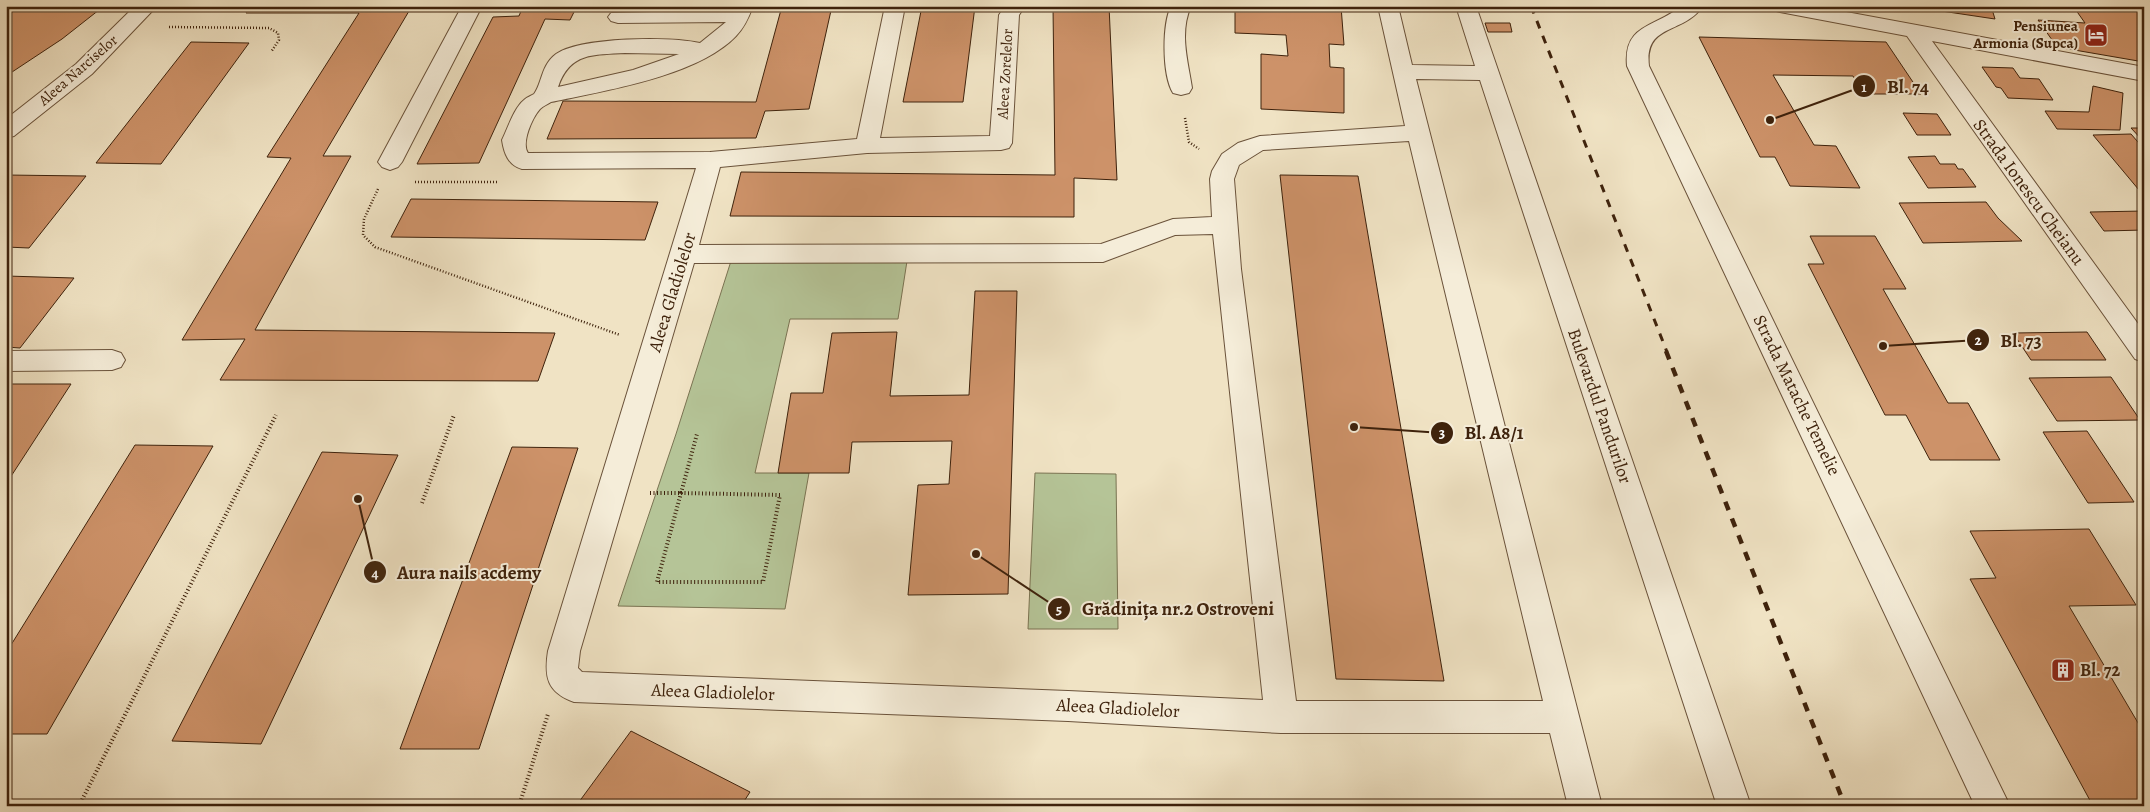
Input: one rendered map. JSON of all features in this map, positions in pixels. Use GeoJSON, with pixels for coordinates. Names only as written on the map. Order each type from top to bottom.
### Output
{"type":"FeatureCollection","features":[{"type":"Feature","properties":{"kind":"street","name":"Aleea Narciselor"},"geometry":{"type":"LineString","coordinates":[[6,131],[84,68],[147,6]]}},
{"type":"Feature","properties":{"kind":"street"},"geometry":{"type":"LineString","coordinates":[[390,162],[472,6]]}},
{"type":"Feature","properties":{"kind":"street"},"geometry":{"type":"LineString","coordinates":[[742,11],[729,32],[704,48],[636,77],[544,97],[531,105],[513,140],[515,152],[522,161],[710,160],[867,146],[895,6]]}},
{"type":"Feature","properties":{"kind":"street","name":"Aleea Zorelelor"},"geometry":{"type":"LineString","coordinates":[[867,146],[1001,143],[1009,15],[1015,6]]}},
{"type":"Feature","properties":{"kind":"street"},"geometry":{"type":"LineString","coordinates":[[1181,6],[1175,15],[1175,40],[1181,88]]}},
{"type":"Feature","properties":{"kind":"street"},"geometry":{"type":"LineString","coordinates":[[1388,6],[1585,806]]}},
{"type":"Feature","properties":{"kind":"street","name":"Bulevardul Pandurilor"},"geometry":{"type":"LineString","coordinates":[[1466,6],[1734,806]]}},
{"type":"Feature","properties":{"kind":"street","name":"Strada Matache Temelie"},"geometry":{"type":"LineString","coordinates":[[1693,6],[1680,17],[1652,30],[1640,40],[1635,52],[1638,66],[1993,806]]}},
{"type":"Feature","properties":{"kind":"street"},"geometry":{"type":"LineString","coordinates":[[1780,6],[2144,74]]}},
{"type":"Feature","properties":{"kind":"street"},"geometry":{"type":"LineString","coordinates":[[606,48],[619,12],[742,11]]}},
{"type":"Feature","properties":{"kind":"street","name":"Strada Ionescu Cheianu"},"geometry":{"type":"LineString","coordinates":[[1914,31],[2144,352]]}},
{"type":"Feature","properties":{"kind":"street"},"geometry":{"type":"LineString","coordinates":[[544,97],[553,72],[562,59],[585,49],[704,48]]}},
{"type":"Feature","properties":{"kind":"street"},"geometry":{"type":"LineString","coordinates":[[1403,72],[1488,73]]}},
{"type":"Feature","properties":{"kind":"street"},"geometry":{"type":"LineString","coordinates":[[1281,717],[1228,269],[1222,179],[1224,166],[1237,152],[1260,142],[1418,133]]}},
{"type":"Feature","properties":{"kind":"street","name":"Aleea Gladiolelor"},"geometry":{"type":"LineString","coordinates":[[710,160],[684,254],[564,651],[561,673],[574,687],[1068,706],[1281,717],[1563,717]]}},
{"type":"Feature","properties":{"kind":"street"},"geometry":{"type":"LineString","coordinates":[[684,254],[1102,253],[1173,226],[1226,225]]}},
{"type":"Feature","properties":{"kind":"street"},"geometry":{"type":"LineString","coordinates":[[6,361],[112,360]]}},
{"type":"Feature","properties":{"kind":"path"},"geometry":{"type":"LineString","coordinates":[[166,27],[269,28],[278,32],[279,40],[270,52]]}},
{"type":"Feature","properties":{"kind":"path"},"geometry":{"type":"LineString","coordinates":[[1181,88],[1189,142],[1224,166]]}},
{"type":"Feature","properties":{"kind":"path"},"geometry":{"type":"LineString","coordinates":[[390,162],[364,219],[363,235],[375,246],[656,348]]}},
{"type":"Feature","properties":{"kind":"path"},"geometry":{"type":"LineString","coordinates":[[79,806],[276,415]]}},
{"type":"Feature","properties":{"kind":"path"},"geometry":{"type":"LineString","coordinates":[[422,503],[454,415]]}},
{"type":"Feature","properties":{"kind":"path"},"geometry":{"type":"LineString","coordinates":[[612,492],[681,493],[780,494],[763,582],[657,582],[681,493],[697,434]]}},
{"type":"Feature","properties":{"kind":"path"},"geometry":{"type":"LineString","coordinates":[[519,806],[561,673]]}},
{"type":"Feature","properties":{"kind":"green space"},"geometry":{"type":"Polygon","coordinates":[[[731,261],[907,261],[898,319],[790,319],[755,473],[809,473],[785,609],[618,606],[676,434],[731,261]]]}},
{"type":"Feature","properties":{"kind":"green space"},"geometry":{"type":"Polygon","coordinates":[[[1035,473],[1116,474],[1118,629],[1028,629],[1035,473]]]}},
{"type":"Feature","properties":{"kind":"building"},"geometry":{"type":"Polygon","coordinates":[[[6,6],[104,6],[62,39],[6,76],[6,6]]]}},
{"type":"Feature","properties":{"kind":"building"},"geometry":{"type":"Polygon","coordinates":[[[250,6],[412,6],[323,156],[351,156],[255,330],[555,333],[538,381],[220,380],[245,339],[182,340],[291,158],[267,157],[359,13],[246,13],[250,6]]]}},
{"type":"Feature","properties":{"kind":"building"},"geometry":{"type":"Polygon","coordinates":[[[523,6],[577,6],[570,20],[545,19],[479,163],[417,164],[493,17],[519,16],[523,6]]]}},
{"type":"Feature","properties":{"kind":"building"},"geometry":{"type":"Polygon","coordinates":[[[782,6],[832,6],[809,109],[765,111],[756,138],[547,139],[563,101],[756,102],[782,6]]]}},
{"type":"Feature","properties":{"kind":"building"},"geometry":{"type":"Polygon","coordinates":[[[922,6],[975,6],[963,102],[903,102],[922,6]]]}},
{"type":"Feature","properties":{"kind":"building"},"geometry":{"type":"Polygon","coordinates":[[[1053,6],[1109,6],[1117,180],[1074,178],[1074,217],[730,216],[741,172],[1055,175],[1053,6]]]}},
{"type":"Feature","properties":{"kind":"building"},"geometry":{"type":"Polygon","coordinates":[[[1235,6],[1341,6],[1344,45],[1329,44],[1330,67],[1344,68],[1344,113],[1261,109],[1261,54],[1288,56],[1286,35],[1235,33],[1235,6]]]}},
{"type":"Feature","properties":{"kind":"building"},"geometry":{"type":"Polygon","coordinates":[[[1927,6],[1991,6],[1995,19],[1928,9],[1927,6]]]}},
{"type":"Feature","properties":{"kind":"building","name":"Pensiunea Armonia (Supca)"},"geometry":{"type":"Polygon","coordinates":[[[2073,6],[2144,6],[2144,62],[2057,47],[2038,20],[2085,23],[2073,6]]]}},
{"type":"Feature","properties":{"kind":"building"},"geometry":{"type":"Polygon","coordinates":[[[1485,23],[1510,23],[1512,32],[1488,32],[1485,23]]]}},
{"type":"Feature","properties":{"kind":"building"},"geometry":{"type":"Polygon","coordinates":[[[1699,37],[1886,42],[1921,94],[1864,94],[1853,76],[1773,75],[1814,145],[1836,146],[1860,188],[1790,186],[1775,157],[1760,157],[1699,37]]]}},
{"type":"Feature","properties":{"kind":"building"},"geometry":{"type":"Polygon","coordinates":[[[191,42],[249,43],[161,164],[96,163],[191,42]]]}},
{"type":"Feature","properties":{"kind":"building"},"geometry":{"type":"Polygon","coordinates":[[[1982,67],[2013,68],[2020,78],[2039,79],[2053,100],[2008,98],[2001,88],[1996,87],[1982,67]]]}},
{"type":"Feature","properties":{"kind":"building"},"geometry":{"type":"Polygon","coordinates":[[[2093,86],[2123,93],[2120,130],[2057,129],[2045,111],[2089,112],[2093,86]]]}},
{"type":"Feature","properties":{"kind":"building"},"geometry":{"type":"Polygon","coordinates":[[[1903,113],[1937,114],[1951,135],[1917,135],[1903,113]]]}},
{"type":"Feature","properties":{"kind":"building"},"geometry":{"type":"Polygon","coordinates":[[[2131,128],[2144,128],[2144,142],[2131,128]]]}},
{"type":"Feature","properties":{"kind":"building"},"geometry":{"type":"Polygon","coordinates":[[[2131,134],[2144,149],[2144,196],[2093,135],[2131,134]]]}},
{"type":"Feature","properties":{"kind":"building"},"geometry":{"type":"Polygon","coordinates":[[[1935,156],[1940,164],[1955,164],[1958,169],[1963,169],[1976,187],[1928,188],[1908,157],[1935,156]]]}},
{"type":"Feature","properties":{"kind":"building"},"geometry":{"type":"Polygon","coordinates":[[[6,175],[86,176],[29,248],[6,247],[6,175]]]}},
{"type":"Feature","properties":{"kind":"building"},"geometry":{"type":"Polygon","coordinates":[[[1280,175],[1358,176],[1444,681],[1336,679],[1280,175]]]}},
{"type":"Feature","properties":{"kind":"building"},"geometry":{"type":"Polygon","coordinates":[[[411,199],[658,202],[645,240],[391,237],[411,199]]]}},
{"type":"Feature","properties":{"kind":"building"},"geometry":{"type":"Polygon","coordinates":[[[1986,202],[1998,218],[2022,241],[1923,243],[1899,203],[1986,202]]]}},
{"type":"Feature","properties":{"kind":"building"},"geometry":{"type":"Polygon","coordinates":[[[2144,211],[2144,230],[2104,231],[2090,212],[2144,211]]]}},
{"type":"Feature","properties":{"kind":"building"},"geometry":{"type":"Polygon","coordinates":[[[1810,236],[1875,236],[1906,289],[1883,289],[1948,403],[1968,403],[2000,460],[1930,460],[1906,415],[1885,415],[1808,264],[1824,264],[1810,236]]]}},
{"type":"Feature","properties":{"kind":"building"},"geometry":{"type":"Polygon","coordinates":[[[6,276],[74,278],[20,348],[6,347],[6,276]]]}},
{"type":"Feature","properties":{"kind":"building"},"geometry":{"type":"Polygon","coordinates":[[[975,291],[1017,291],[1008,594],[908,595],[918,485],[949,484],[952,441],[852,442],[849,473],[778,473],[791,393],[823,393],[832,333],[897,332],[890,396],[969,395],[975,291]]]}},
{"type":"Feature","properties":{"kind":"building"},"geometry":{"type":"Polygon","coordinates":[[[2087,332],[2106,360],[2031,360],[2013,333],[2087,332]]]}},
{"type":"Feature","properties":{"kind":"building"},"geometry":{"type":"Polygon","coordinates":[[[2111,377],[2140,420],[2057,421],[2029,378],[2111,377]]]}},
{"type":"Feature","properties":{"kind":"building"},"geometry":{"type":"Polygon","coordinates":[[[6,384],[71,384],[6,484],[6,384]]]}},
{"type":"Feature","properties":{"kind":"building"},"geometry":{"type":"Polygon","coordinates":[[[2087,431],[2134,502],[2088,503],[2043,432],[2087,431]]]}},
{"type":"Feature","properties":{"kind":"building"},"geometry":{"type":"Polygon","coordinates":[[[135,445],[213,446],[47,734],[6,734],[6,653],[135,445]]]}},
{"type":"Feature","properties":{"kind":"building"},"geometry":{"type":"Polygon","coordinates":[[[512,447],[578,448],[479,749],[400,749],[512,447]]]}},
{"type":"Feature","properties":{"kind":"building"},"geometry":{"type":"Polygon","coordinates":[[[322,452],[398,455],[261,744],[172,741],[322,452]]]}},
{"type":"Feature","properties":{"kind":"building","name":"Bl. 72"},"geometry":{"type":"Polygon","coordinates":[[[2089,529],[2136,605],[2069,606],[2144,733],[2144,806],[2093,806],[1970,579],[1996,578],[1970,531],[2089,529]]]}},
{"type":"Feature","properties":{"kind":"building"},"geometry":{"type":"Polygon","coordinates":[[[631,731],[750,792],[741,806],[576,806],[631,731]]]}},
{"type":"Feature","properties":{"kind":"railway"},"geometry":{"type":"LineString","coordinates":[[1531,6],[1667,352]]}},
{"type":"Feature","properties":{"kind":"railway"},"geometry":{"type":"LineString","coordinates":[[1666,351],[1845,806]]}},
{"type":"Feature","properties":{"kind":"place","name":"Pensiunea Armonia (Supca)"},"geometry":{"type":"Point","coordinates":[2096,35]}},
{"type":"Feature","properties":{"kind":"place","name":"Bl. 74"},"geometry":{"type":"Point","coordinates":[1770,120]}},
{"type":"Feature","properties":{"kind":"place","name":"Bl. 73"},"geometry":{"type":"Point","coordinates":[1883,346]}},
{"type":"Feature","properties":{"kind":"place","name":"Bl. A8/1"},"geometry":{"type":"Point","coordinates":[1354,427]}},
{"type":"Feature","properties":{"kind":"place","name":"Aura nails acdemy"},"geometry":{"type":"Point","coordinates":[358,499]}},
{"type":"Feature","properties":{"kind":"place","name":"Grădinița nr.2 Ostroveni"},"geometry":{"type":"Point","coordinates":[976,554]}},
{"type":"Feature","properties":{"kind":"place","name":"Bl. 72"},"geometry":{"type":"Point","coordinates":[2063,670]}}]}
